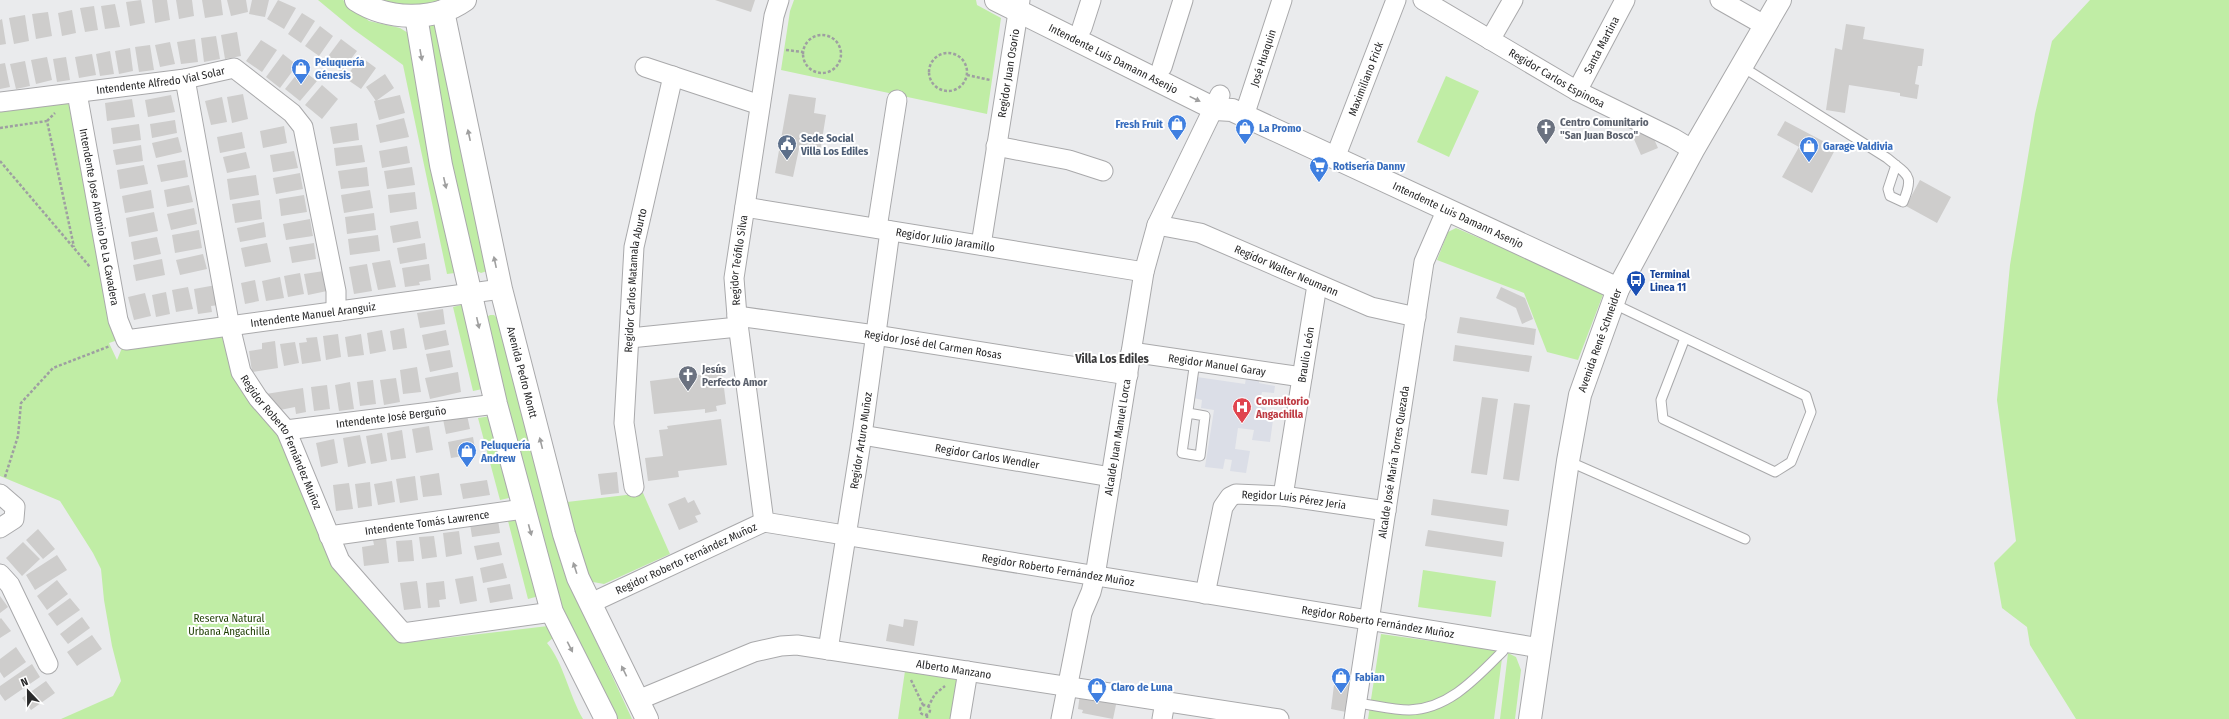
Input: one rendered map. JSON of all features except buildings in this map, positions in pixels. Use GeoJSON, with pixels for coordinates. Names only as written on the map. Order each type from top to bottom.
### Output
{"type":"FeatureCollection","features":[{"type":"Feature","properties":{"kind":"main road"},"geometry":{"type":"LineString","coordinates":[[356,0],[365,6],[390,14],[416,16],[443,11],[465,0]]}},
{"type":"Feature","properties":{"kind":"main road","name":"Intendente Luis Damann Asenjo"},"geometry":{"type":"LineString","coordinates":[[997,0],[1021,4],[1082,28],[1162,67],[1228,108]]}},
{"type":"Feature","properties":{"kind":"main road","name":"Avenida René Schneider"},"geometry":{"type":"LineString","coordinates":[[1530,719],[1568,461],[1580,395],[1615,296],[1693,150],[1764,25],[1780,0]]}},
{"type":"Feature","properties":{"kind":"main road","name":"Intendente Luis Damann Asenjo"},"geometry":{"type":"LineString","coordinates":[[1021,4],[1228,108],[1447,210],[1615,296]]}},
{"type":"Feature","properties":{"kind":"main road","name":"Avenida Pedro Montt"},"geometry":{"type":"LineString","coordinates":[[443,11],[501,289],[564,534],[578,578],[642,710]]}},
{"type":"Feature","properties":{"kind":"main road"},"geometry":{"type":"LineString","coordinates":[[416,16],[441,165],[496,404],[524,509],[552,612],[606,719]]}},
{"type":"Feature","properties":{"kind":"street","name":"Regidor Teófilo Silva"},"geometry":{"type":"LineString","coordinates":[[764,522],[737,321],[734,278],[774,16],[779,0]]}},
{"type":"Feature","properties":{"kind":"street"},"geometry":{"type":"LineString","coordinates":[[1082,28],[1091,0]]}},
{"type":"Feature","properties":{"kind":"street"},"geometry":{"type":"LineString","coordinates":[[1162,67],[1183,0]]}},
{"type":"Feature","properties":{"kind":"street","name":"José Huaquin"},"geometry":{"type":"LineString","coordinates":[[1228,108],[1282,0]]}},
{"type":"Feature","properties":{"kind":"street","name":"Maximiliano Frick"},"geometry":{"type":"LineString","coordinates":[[1335,158],[1396,0]]}},
{"type":"Feature","properties":{"kind":"street","name":"Regidor Carlos Espinosa"},"geometry":{"type":"LineString","coordinates":[[1423,0],[1577,91],[1673,138],[1693,150]]}},
{"type":"Feature","properties":{"kind":"street"},"geometry":{"type":"LineString","coordinates":[[1490,40],[1514,0]]}},
{"type":"Feature","properties":{"kind":"street","name":"Santa Martina"},"geometry":{"type":"LineString","coordinates":[[1577,91],[1625,0]]}},
{"type":"Feature","properties":{"kind":"street"},"geometry":{"type":"LineString","coordinates":[[1720,0],[1764,25]]}},
{"type":"Feature","properties":{"kind":"street","name":"Regidor Juan Osorio"},"geometry":{"type":"LineString","coordinates":[[981,245],[996,146],[1021,4]]}},
{"type":"Feature","properties":{"kind":"street"},"geometry":{"type":"LineString","coordinates":[[645,67],[760,105]]}},
{"type":"Feature","properties":{"kind":"street","name":"Intendente Alfredo Vial Solar"},"geometry":{"type":"LineString","coordinates":[[0,102],[186,79],[234,68],[292,113],[303,127],[336,291],[336,304],[340,311]]}},
{"type":"Feature","properties":{"kind":"street","name":"Regidor Carlos Matamala Aburto"},"geometry":{"type":"LineString","coordinates":[[634,487],[624,423],[634,247],[673,76]]}},
{"type":"Feature","properties":{"kind":"street","name":"Regidor Roberto Fernández Muñoz"},"geometry":{"type":"LineString","coordinates":[[186,79],[230,326],[241,372],[258,398],[286,430],[340,562],[403,633],[552,612]]}},
{"type":"Feature","properties":{"kind":"street","name":"Intendente Jose Antonio De La Cavadera"},"geometry":{"type":"LineString","coordinates":[[77,92],[118,320],[126,340]]}},
{"type":"Feature","properties":{"kind":"street","name":"Regidor Arturo Muñoz"},"geometry":{"type":"LineString","coordinates":[[828,650],[862,435],[875,335],[897,100]]}},
{"type":"Feature","properties":{"kind":"street","name":"Alcalde Juan Manuel Lorca"},"geometry":{"type":"LineString","coordinates":[[1061,719],[1066,686],[1082,613],[1091,592],[1095,576],[1144,272],[1157,225],[1228,108]]}},
{"type":"Feature","properties":{"kind":"street"},"geometry":{"type":"LineString","coordinates":[[996,146],[1069,160],[1103,171]]}},
{"type":"Feature","properties":{"kind":"street","name":"Regidor Julio Jaramillo"},"geometry":{"type":"LineString","coordinates":[[745,207],[1144,272]]}},
{"type":"Feature","properties":{"kind":"street","name":"Alcalde José María Torres Quezada"},"geometry":{"type":"LineString","coordinates":[[1355,711],[1424,262],[1447,210]]}},
{"type":"Feature","properties":{"kind":"street","name":"Regidor Walter Neumann"},"geometry":{"type":"LineString","coordinates":[[1157,225],[1200,233],[1317,285],[1371,307],[1416,317]]}},
{"type":"Feature","properties":{"kind":"street","name":"Braulio León"},"geometry":{"type":"LineString","coordinates":[[1283,496],[1317,285]]}},
{"type":"Feature","properties":{"kind":"street","name":"Intendente Manuel Aranguiz"},"geometry":{"type":"LineString","coordinates":[[126,340],[501,289]]}},
{"type":"Feature","properties":{"kind":"street","name":"Regidor José del Carmen Rosas"},"geometry":{"type":"LineString","coordinates":[[630,338],[737,321],[875,335],[1128,375]]}},
{"type":"Feature","properties":{"kind":"street","name":"Regidor Manuel Garay"},"geometry":{"type":"LineString","coordinates":[[1131,352],[1302,378]]}},
{"type":"Feature","properties":{"kind":"street","name":"Intendente José Berguño"},"geometry":{"type":"LineString","coordinates":[[286,430],[496,404]]}},
{"type":"Feature","properties":{"kind":"street","name":"Regidor Carlos Wendler"},"geometry":{"type":"LineString","coordinates":[[862,435],[1111,477]]}},
{"type":"Feature","properties":{"kind":"street"},"geometry":{"type":"LineString","coordinates":[[0,528],[14,519],[14,507],[2,487]]}},
{"type":"Feature","properties":{"kind":"street","name":"Regidor Luis Pérez Jeria"},"geometry":{"type":"LineString","coordinates":[[1205,594],[1226,501],[1230,497],[1242,492],[1283,496],[1386,512]]}},
{"type":"Feature","properties":{"kind":"street","name":"Intendente Tomás Lawrence"},"geometry":{"type":"LineString","coordinates":[[330,536],[524,509]]}},
{"type":"Feature","properties":{"kind":"street","name":"Regidor Roberto Fernández Muñoz"},"geometry":{"type":"LineString","coordinates":[[591,603],[764,522],[1540,648]]}},
{"type":"Feature","properties":{"kind":"street"},"geometry":{"type":"LineString","coordinates":[[0,574],[10,585],[48,664]]}},
{"type":"Feature","properties":{"kind":"street","name":"Alberto Manzano"},"geometry":{"type":"LineString","coordinates":[[642,710],[754,652],[781,646],[796,645],[967,678],[1066,686],[1163,710],[1278,719]]}},
{"type":"Feature","properties":{"kind":"street"},"geometry":{"type":"LineString","coordinates":[[960,719],[967,678]]}},
{"type":"Feature","properties":{"kind":"lane"},"geometry":{"type":"LineString","coordinates":[[1741,66],[1896,165]]}},
{"type":"Feature","properties":{"kind":"lane"},"geometry":{"type":"LineString","coordinates":[[1615,296],[1685,338],[1806,396],[1811,412],[1791,462],[1774,472],[1663,419],[1661,400],[1685,338]]}},
{"type":"Feature","properties":{"kind":"lane"},"geometry":{"type":"LineString","coordinates":[[1188,413],[1205,416],[1200,456],[1182,453],[1195,361]]}},
{"type":"Feature","properties":{"kind":"lane"},"geometry":{"type":"LineString","coordinates":[[1568,461],[1745,539]]}},
{"type":"Feature","properties":{"kind":"lane"},"geometry":{"type":"LineString","coordinates":[[1355,711],[1424,709],[1452,697],[1476,678],[1503,651],[1500,642]]}},
{"type":"Feature","properties":{"kind":"path"},"geometry":{"type":"LineString","coordinates":[[824,34],[839,44],[841,57],[839,63],[830,71],[818,73],[807,66],[804,60],[803,52],[807,42],[811,38],[824,34]]}},
{"type":"Feature","properties":{"kind":"path"},"geometry":{"type":"LineString","coordinates":[[782,50],[803,52]]}},
{"type":"Feature","properties":{"kind":"path"},"geometry":{"type":"LineString","coordinates":[[943,53],[950,53],[961,58],[967,69],[967,75],[961,86],[956,90],[944,91],[933,85],[928,73],[933,60],[943,53]]}},
{"type":"Feature","properties":{"kind":"path"},"geometry":{"type":"LineString","coordinates":[[967,75],[996,81]]}},
{"type":"Feature","properties":{"kind":"path"},"geometry":{"type":"LineString","coordinates":[[0,128],[46,121],[74,247]]}},
{"type":"Feature","properties":{"kind":"path"},"geometry":{"type":"LineString","coordinates":[[0,161],[104,283],[112,282]]}},
{"type":"Feature","properties":{"kind":"path"},"geometry":{"type":"LineString","coordinates":[[2,487],[18,436],[21,403],[53,368],[126,340]]}},
{"type":"Feature","properties":{"kind":"path"},"geometry":{"type":"LineString","coordinates":[[920,719],[930,711],[928,707],[941,688],[950,683],[967,678]]}},
{"type":"Feature","properties":{"kind":"path"},"geometry":{"type":"LineString","coordinates":[[927,719],[925,715],[920,712],[921,707],[928,707]]}},
{"type":"Feature","properties":{"kind":"shaded area","name":"Consultorio Angachilla"},"geometry":{"type":"Polygon","coordinates":[[[1197,377],[1245,384],[1246,378],[1259,380],[1259,383],[1275,386],[1274,393],[1262,392],[1259,406],[1266,408],[1264,419],[1273,420],[1270,442],[1252,440],[1254,430],[1238,428],[1235,449],[1250,451],[1246,473],[1230,471],[1232,460],[1225,459],[1223,469],[1205,467],[1214,410],[1201,408],[1202,400],[1194,398],[1197,377]]]}},
{"type":"Feature","properties":{"kind":"green space"},"geometry":{"type":"Polygon","coordinates":[[[318,0],[343,0],[369,21],[400,28],[413,36],[455,273],[447,274],[403,65],[353,29],[318,0]]]}},
{"type":"Feature","properties":{"kind":"green space"},"geometry":{"type":"Polygon","coordinates":[[[377,0],[441,0],[426,5],[409,6],[377,0]]]}},
{"type":"Feature","properties":{"kind":"green space"},"geometry":{"type":"Polygon","coordinates":[[[794,0],[976,0],[977,5],[1001,18],[987,114],[781,70],[790,11],[794,0]]]}},
{"type":"Feature","properties":{"kind":"green space"},"geometry":{"type":"Polygon","coordinates":[[[2090,0],[2229,0],[2229,719],[2076,719],[2030,645],[2027,627],[2002,608],[1994,563],[2016,541],[1997,400],[2010,265],[2035,114],[2052,41],[2090,0]]]}},
{"type":"Feature","properties":{"kind":"green space"},"geometry":{"type":"Polygon","coordinates":[[[436,23],[465,171],[489,265],[487,271],[481,273],[477,271],[448,160],[424,24],[436,23]]]}},
{"type":"Feature","properties":{"kind":"green space"},"geometry":{"type":"Polygon","coordinates":[[[1446,76],[1479,91],[1449,157],[1417,142],[1446,76]]]}},
{"type":"Feature","properties":{"kind":"green space","name":"Reserva Natural Urbana Angachilla"},"geometry":{"type":"Polygon","coordinates":[[[64,103],[71,105],[118,340],[109,343],[117,360],[124,343],[220,332],[276,425],[337,569],[403,643],[548,626],[554,637],[547,643],[558,660],[583,719],[61,719],[113,696],[121,681],[112,646],[104,600],[101,569],[93,553],[60,501],[0,476],[0,112],[64,103]]]}},
{"type":"Feature","properties":{"kind":"green space"},"geometry":{"type":"Polygon","coordinates":[[[1456,228],[1604,292],[1578,360],[1547,352],[1524,293],[1437,260],[1448,232],[1456,228]]]}},
{"type":"Feature","properties":{"kind":"green space"},"geometry":{"type":"Polygon","coordinates":[[[465,304],[487,388],[473,391],[453,307],[465,304]]]}},
{"type":"Feature","properties":{"kind":"green space"},"geometry":{"type":"Polygon","coordinates":[[[490,315],[494,315],[499,320],[571,587],[632,719],[615,719],[559,605],[484,319],[490,315]]]}},
{"type":"Feature","properties":{"kind":"green space"},"geometry":{"type":"Polygon","coordinates":[[[491,416],[513,497],[500,500],[478,418],[491,416]]]}},
{"type":"Feature","properties":{"kind":"green space"},"geometry":{"type":"Polygon","coordinates":[[[643,493],[670,554],[604,584],[593,582],[584,570],[567,502],[643,493]]]}},
{"type":"Feature","properties":{"kind":"green space"},"geometry":{"type":"Polygon","coordinates":[[[516,516],[539,596],[528,599],[507,517],[516,516]]]}},
{"type":"Feature","properties":{"kind":"green space"},"geometry":{"type":"Polygon","coordinates":[[[1423,570],[1496,581],[1491,617],[1418,607],[1423,570]]]}},
{"type":"Feature","properties":{"kind":"green space"},"geometry":{"type":"Polygon","coordinates":[[[1381,634],[1503,651],[1494,719],[1368,719],[1381,634]]]}},
{"type":"Feature","properties":{"kind":"green space"},"geometry":{"type":"Polygon","coordinates":[[[1508,653],[1516,657],[1521,670],[1515,719],[1500,719],[1508,653]]]}},
{"type":"Feature","properties":{"kind":"green space"},"geometry":{"type":"Polygon","coordinates":[[[906,664],[959,673],[955,719],[898,719],[906,664]]]}},
{"type":"Feature","properties":{"kind":"place","name":"Peluquería Génesis"},"geometry":{"type":"Point","coordinates":[301,85]}},
{"type":"Feature","properties":{"kind":"place","name":"Fresh Fruit"},"geometry":{"type":"Point","coordinates":[1177,141]}},
{"type":"Feature","properties":{"kind":"place","name":"La Promo"},"geometry":{"type":"Point","coordinates":[1245,145]}},
{"type":"Feature","properties":{"kind":"place","name":"Centro Comunitario \"San Juan Bosco\""},"geometry":{"type":"Point","coordinates":[1546,145]}},
{"type":"Feature","properties":{"kind":"place","name":"Sede Social Villa Los Ediles"},"geometry":{"type":"Point","coordinates":[787,161]}},
{"type":"Feature","properties":{"kind":"place","name":"Garage Valdivia"},"geometry":{"type":"Point","coordinates":[1809,163]}},
{"type":"Feature","properties":{"kind":"place","name":"Rotisería Danny"},"geometry":{"type":"Point","coordinates":[1319,183]}},
{"type":"Feature","properties":{"kind":"place","name":"Terminal Linea 11"},"geometry":{"type":"Point","coordinates":[1636,297]}},
{"type":"Feature","properties":{"kind":"place","name":"Jesús Perfecto Amor"},"geometry":{"type":"Point","coordinates":[688,392]}},
{"type":"Feature","properties":{"kind":"place","name":"Consultorio Angachilla"},"geometry":{"type":"Point","coordinates":[1242,424]}},
{"type":"Feature","properties":{"kind":"place","name":"Peluquería Andrew"},"geometry":{"type":"Point","coordinates":[467,468]}},
{"type":"Feature","properties":{"kind":"place","name":"Fabian"},"geometry":{"type":"Point","coordinates":[1341,694]}},
{"type":"Feature","properties":{"kind":"place","name":"Claro de Luna"},"geometry":{"type":"Point","coordinates":[1097,704]}},
{"type":"Feature","properties":{"kind":"district","name":"Villa Los Ediles"},"geometry":{"type":"Point","coordinates":[1112,359]}}]}
